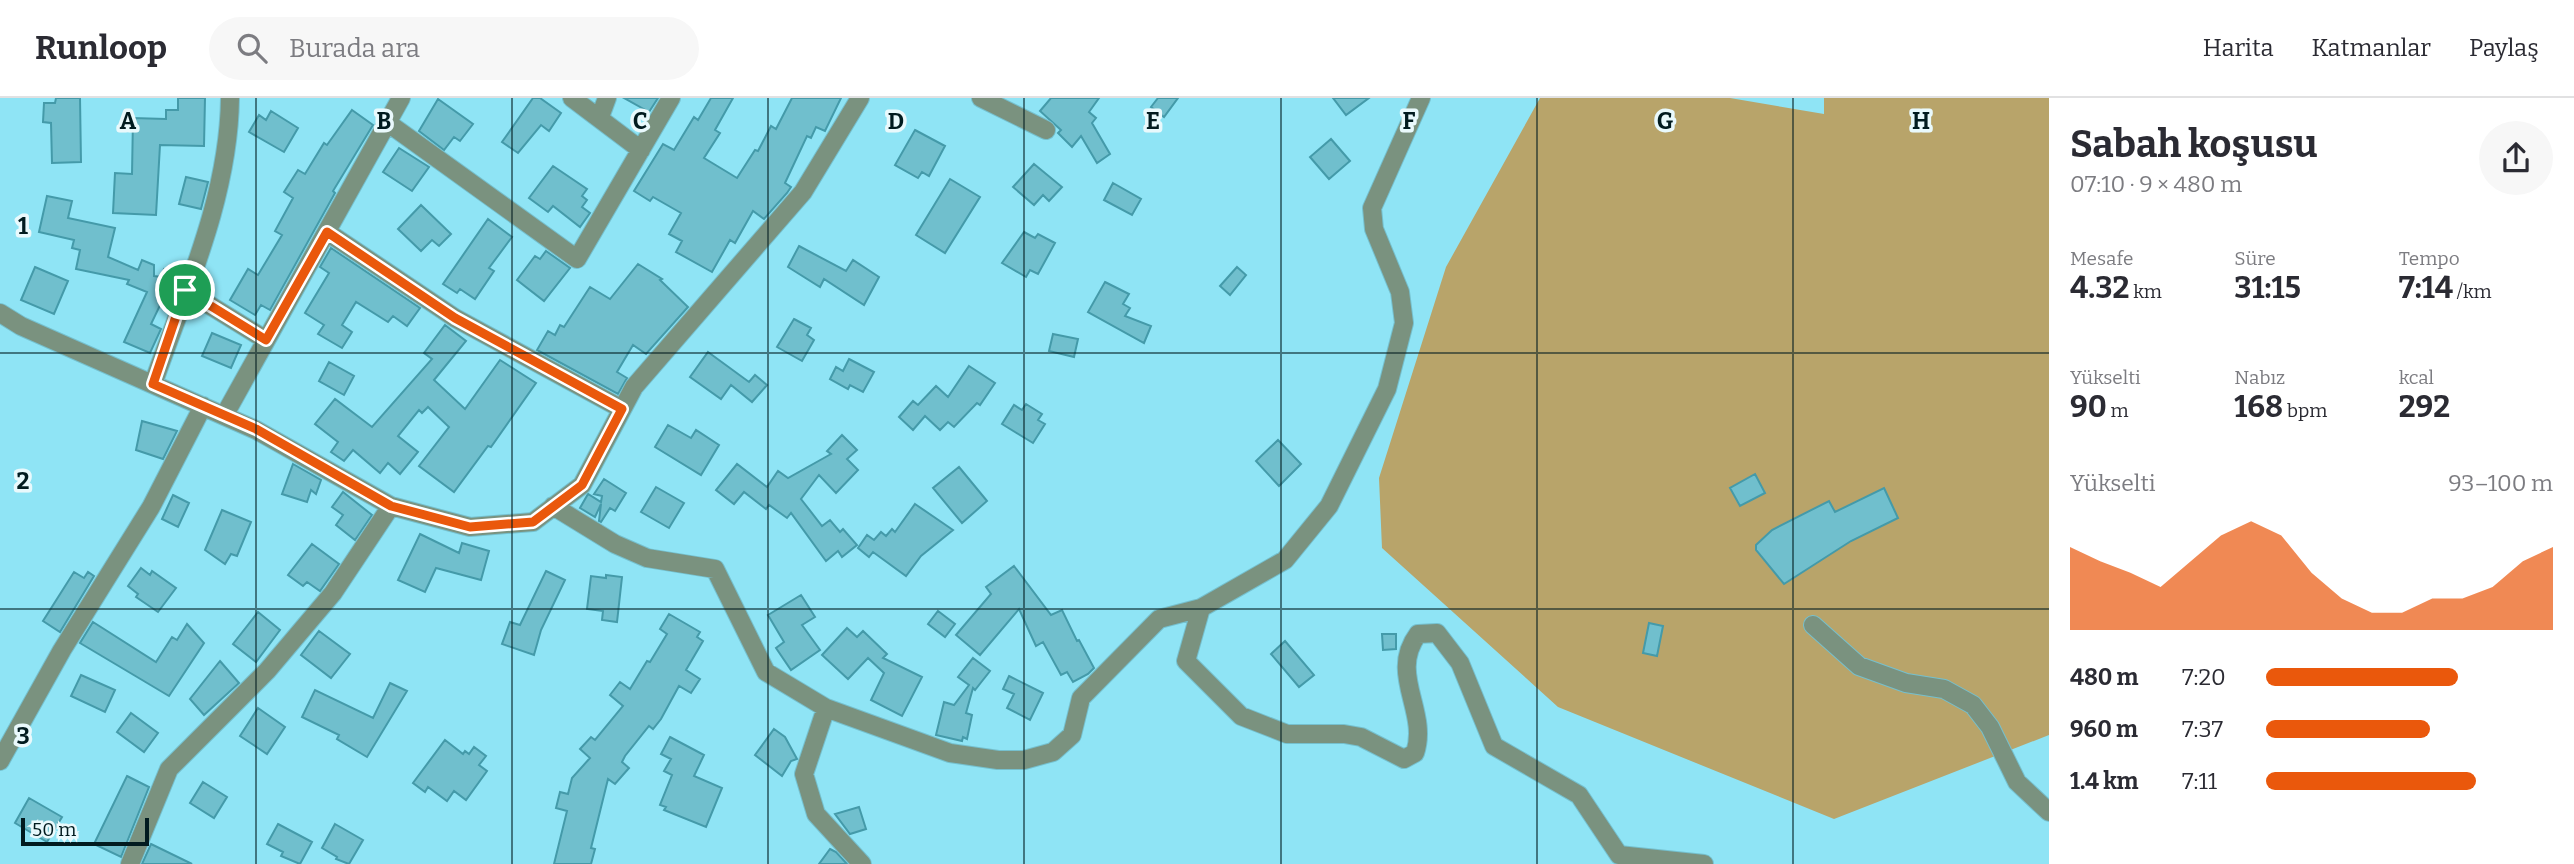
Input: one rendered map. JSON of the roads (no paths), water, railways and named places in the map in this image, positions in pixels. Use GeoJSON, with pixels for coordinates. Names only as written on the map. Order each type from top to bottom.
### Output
{"type":"FeatureCollection","features":[{"type":"Feature","properties":{"kind":"street"},"geometry":{"type":"LineString","coordinates":[[153,384],[215,204],[229,139],[230,98]]}},
{"type":"Feature","properties":{"kind":"street"},"geometry":{"type":"LineString","coordinates":[[224,416],[401,98]]}},
{"type":"Feature","properties":{"kind":"street"},"geometry":{"type":"LineString","coordinates":[[572,98],[641,150]]}},
{"type":"Feature","properties":{"kind":"street"},"geometry":{"type":"LineString","coordinates":[[600,117],[607,98]]}},
{"type":"Feature","properties":{"kind":"street"},"geometry":{"type":"LineString","coordinates":[[387,123],[577,259],[671,98]]}},
{"type":"Feature","properties":{"kind":"street"},"geometry":{"type":"LineString","coordinates":[[0,313],[21,326],[256,429],[391,506],[470,527],[533,522],[582,485],[634,387],[803,192],[860,98]]}},
{"type":"Feature","properties":{"kind":"street"},"geometry":{"type":"LineString","coordinates":[[981,98],[1046,130]]}},
{"type":"Feature","properties":{"kind":"street"},"geometry":{"type":"LineString","coordinates":[[554,506],[615,544],[647,558],[715,569],[766,673],[826,708],[950,753],[998,760],[1024,760],[1054,752],[1072,735],[1081,698],[1159,619],[1201,608],[1285,560],[1329,506],[1387,388],[1404,323],[1400,292],[1374,229],[1372,208],[1421,98]]}},
{"type":"Feature","properties":{"kind":"street"},"geometry":{"type":"LineString","coordinates":[[327,232],[455,318],[622,409]]}},
{"type":"Feature","properties":{"kind":"street"},"geometry":{"type":"LineString","coordinates":[[185,290],[266,340]]}},
{"type":"Feature","properties":{"kind":"street"},"geometry":{"type":"LineString","coordinates":[[0,761],[62,650],[151,507],[203,406]]}},
{"type":"Feature","properties":{"kind":"street"},"geometry":{"type":"LineString","coordinates":[[130,864],[169,769],[267,671],[333,593],[391,506]]}},
{"type":"Feature","properties":{"kind":"street"},"geometry":{"type":"LineString","coordinates":[[1201,608],[1185,662],[1241,716],[1287,734],[1345,734],[1362,737],[1404,759],[1415,753],[1420,739],[1405,664],[1408,648],[1418,634],[1437,633],[1460,663],[1494,746],[1578,795],[1619,855],[1704,864]]}},
{"type":"Feature","properties":{"kind":"street"},"geometry":{"type":"LineString","coordinates":[[1813,625],[1859,666],[1906,683],[1944,689],[1973,705],[1990,727],[2017,782],[2049,812]]}},
{"type":"Feature","properties":{"kind":"street"},"geometry":{"type":"LineString","coordinates":[[826,708],[804,774],[816,814],[862,864]]}}]}
